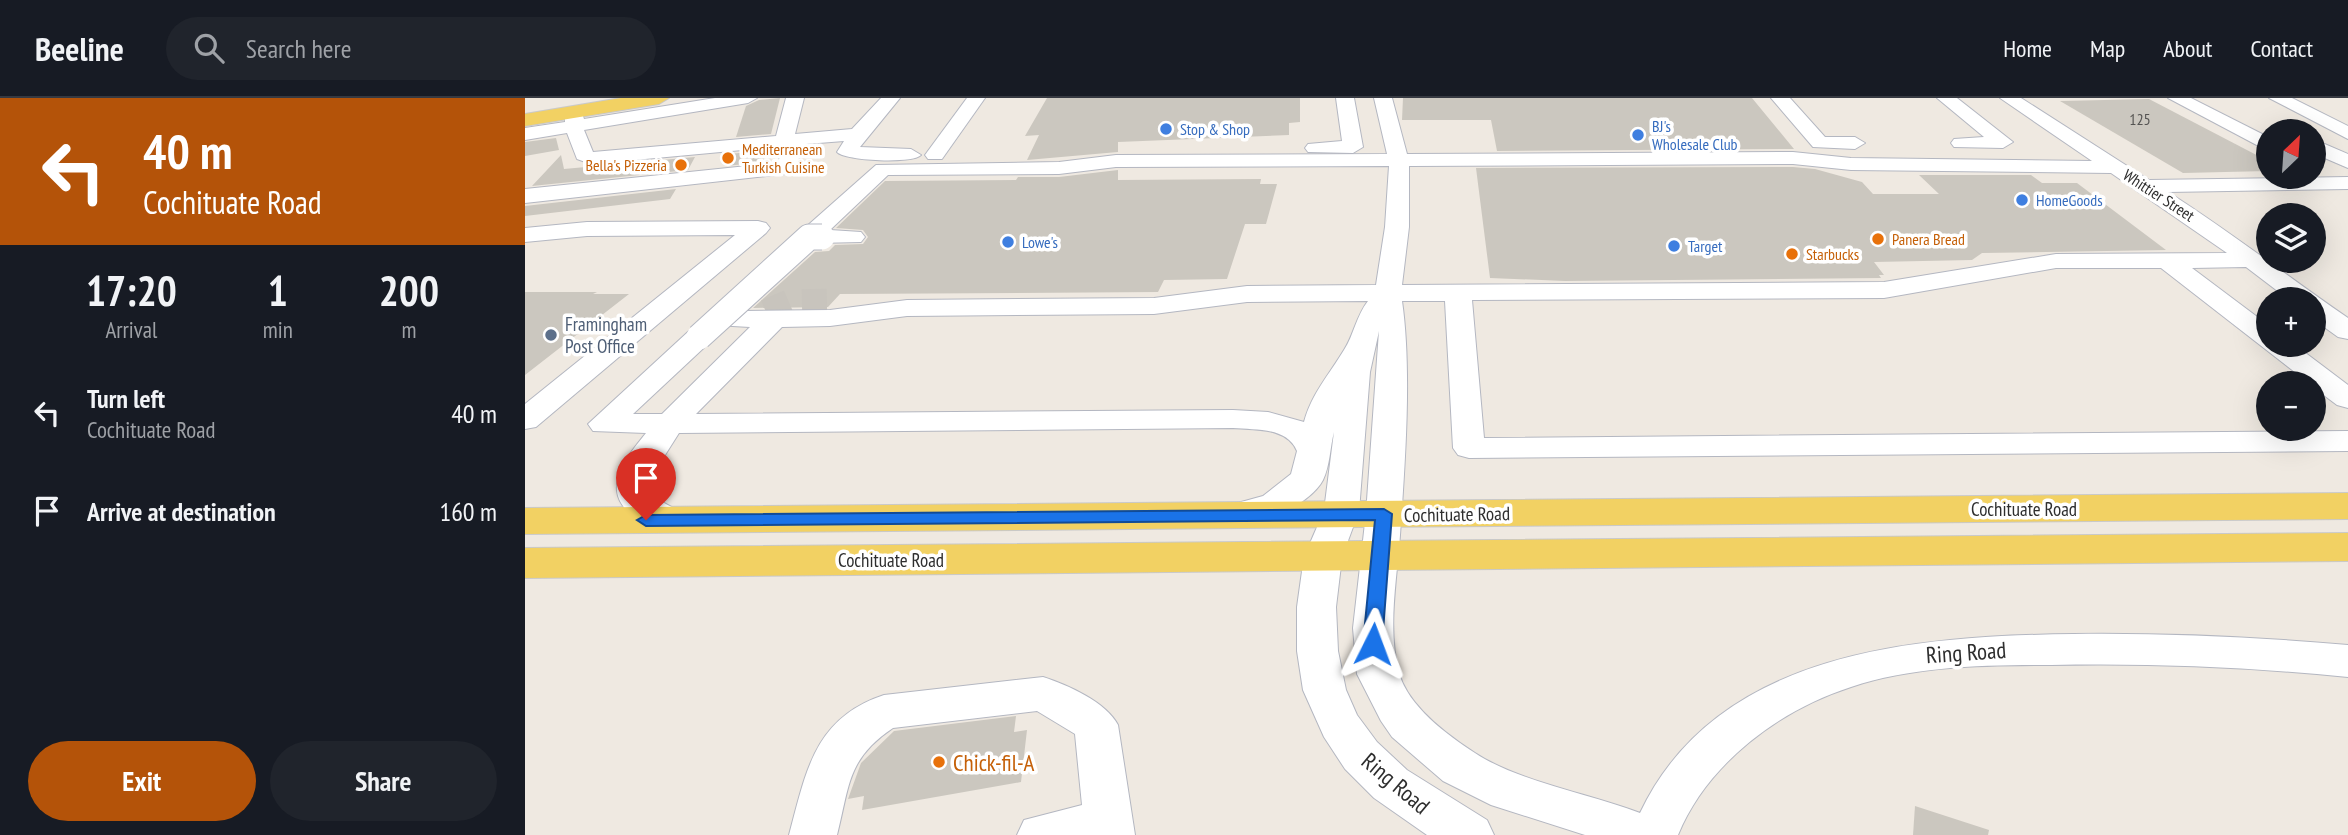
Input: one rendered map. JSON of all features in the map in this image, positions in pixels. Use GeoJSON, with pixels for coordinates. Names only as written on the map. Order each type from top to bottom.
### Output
{"type":"FeatureCollection","features":[{"type":"Feature","properties":{"kind":"main road"},"geometry":{"type":"LineString","coordinates":[[525,120],[574,118],[659,98]]}},
{"type":"Feature","properties":{"kind":"main road","name":"Cochituate Road"},"geometry":{"type":"LineString","coordinates":[[525,563],[1323,556],[1381,535],[2348,506]]}},
{"type":"Feature","properties":{"kind":"main road","name":"Cochituate Road"},"geometry":{"type":"LineString","coordinates":[[525,521],[1341,514],[1381,535],[2224,549],[2348,547]]}},
{"type":"Feature","properties":{"kind":"main road"},"geometry":{"type":"LineString","coordinates":[[2224,549],[2348,556]]}},
{"type":"Feature","properties":{"kind":"street"},"geometry":{"type":"LineString","coordinates":[[525,134],[574,118],[748,98]]}},
{"type":"Feature","properties":{"kind":"street"},"geometry":{"type":"LineString","coordinates":[[525,196],[785,168],[795,98]]}},
{"type":"Feature","properties":{"kind":"street"},"geometry":{"type":"LineString","coordinates":[[891,98],[858,134],[848,152],[886,156],[1353,147],[1345,98]]}},
{"type":"Feature","properties":{"kind":"street"},"geometry":{"type":"LineString","coordinates":[[935,155],[976,98]]}},
{"type":"Feature","properties":{"kind":"street"},"geometry":{"type":"LineString","coordinates":[[1383,98],[1399,162],[1397,227],[1388,293],[1392,334],[1373,628],[1374,659],[1386,691],[1408,723],[1439,753],[1482,780],[1640,835]]}},
{"type":"Feature","properties":{"kind":"street"},"geometry":{"type":"LineString","coordinates":[[1780,98],[1820,143],[1872,143]]}},
{"type":"Feature","properties":{"kind":"street"},"geometry":{"type":"LineString","coordinates":[[1938,143],[2003,142],[1946,98]]}},
{"type":"Feature","properties":{"kind":"street"},"geometry":{"type":"LineString","coordinates":[[2177,98],[2256,139]]}},
{"type":"Feature","properties":{"kind":"street"},"geometry":{"type":"LineString","coordinates":[[2216,98],[2239,109]]}},
{"type":"Feature","properties":{"kind":"street"},"geometry":{"type":"LineString","coordinates":[[2279,98],[2348,133]]}},
{"type":"Feature","properties":{"kind":"street","name":"Whittier Street"},"geometry":{"type":"LineString","coordinates":[[2011,100],[2292,287]]}},
{"type":"Feature","properties":{"kind":"street"},"geometry":{"type":"LineString","coordinates":[[574,118],[584,155],[591,158],[858,134]]}},
{"type":"Feature","properties":{"kind":"street"},"geometry":{"type":"LineString","coordinates":[[2240,143],[2256,144]]}},
{"type":"Feature","properties":{"kind":"street"},"geometry":{"type":"LineString","coordinates":[[2326,151],[2348,162]]}},
{"type":"Feature","properties":{"kind":"street"},"geometry":{"type":"LineString","coordinates":[[2115,167],[1857,164],[1793,158],[1399,162],[1122,161],[1059,168],[883,169],[723,317],[766,317],[838,309],[1143,306],[1247,294],[1884,290],[2056,261],[2253,260]]}},
{"type":"Feature","properties":{"kind":"street"},"geometry":{"type":"LineString","coordinates":[[2326,175],[2345,183]]}},
{"type":"Feature","properties":{"kind":"street"},"geometry":{"type":"LineString","coordinates":[[2145,187],[2345,183]]}},
{"type":"Feature","properties":{"kind":"street"},"geometry":{"type":"LineString","coordinates":[[525,235],[587,229],[758,228],[525,420]]}},
{"type":"Feature","properties":{"kind":"street"},"geometry":{"type":"LineString","coordinates":[[853,237],[809,237],[604,424],[1233,419],[1289,426],[1309,440],[1314,452]]}},
{"type":"Feature","properties":{"kind":"street"},"geometry":{"type":"LineString","coordinates":[[2165,259],[2256,329]]}},
{"type":"Feature","properties":{"kind":"street"},"geometry":{"type":"LineString","coordinates":[[1229,516],[1262,509],[1292,492],[1307,478],[1327,398],[1360,349],[1368,317],[1388,293]]}},
{"type":"Feature","properties":{"kind":"street"},"geometry":{"type":"LineString","coordinates":[[1458,293],[1469,448],[2348,441]]}},
{"type":"Feature","properties":{"kind":"street","name":"Whittier Street"},"geometry":{"type":"LineString","coordinates":[[2326,312],[2348,331]]}},
{"type":"Feature","properties":{"kind":"street"},"geometry":{"type":"LineString","coordinates":[[670,520],[642,504],[634,492],[633,482],[639,465],[669,423],[766,317]]}},
{"type":"Feature","properties":{"kind":"street","name":"Ring Road"},"geometry":{"type":"LineString","coordinates":[[1360,349],[1341,514],[1323,556],[1317,604],[1318,673],[1332,709],[1355,748],[1392,786],[1415,804],[1470,835]]}},
{"type":"Feature","properties":{"kind":"street"},"geometry":{"type":"LineString","coordinates":[[2293,357],[2348,399]]}},
{"type":"Feature","properties":{"kind":"street","name":"Ring Road"},"geometry":{"type":"LineString","coordinates":[[1654,835],[1679,787],[1699,761],[1742,723],[1799,689],[1867,665],[1942,653],[2126,648],[2348,660]]}},
{"type":"Feature","properties":{"kind":"street"},"geometry":{"type":"LineString","coordinates":[[813,835],[833,758],[859,728],[884,712],[1043,694],[1096,725],[1110,828],[1041,835]]}},
{"type":"Feature","properties":{"kind":"building"},"geometry":{"type":"Polygon","coordinates":[[[780,98],[771,134],[736,137],[746,106],[759,100],[780,98]]]}},
{"type":"Feature","properties":{"kind":"building","name":"Stop & Shop"},"geometry":{"type":"Polygon","coordinates":[[[1047,98],[1300,98],[1300,122],[1289,123],[1289,135],[1118,142],[1118,152],[1027,160],[1039,135],[1025,136],[1047,98]]]}},
{"type":"Feature","properties":{"kind":"building","name":"BJ's Wholesale Club"},"geometry":{"type":"Polygon","coordinates":[[[1403,98],[1752,98],[1794,149],[1497,151],[1491,120],[1402,120],[1403,98]]]}},
{"type":"Feature","properties":{"kind":"building"},"geometry":{"type":"Polygon","coordinates":[[[2149,99],[2256,155],[2256,171],[2183,173],[2060,101],[2149,99]]]}},
{"type":"Feature","properties":{"kind":"building"},"geometry":{"type":"Polygon","coordinates":[[[556,138],[559,150],[525,156],[525,142],[556,138]]]}},
{"type":"Feature","properties":{"kind":"building"},"geometry":{"type":"Polygon","coordinates":[[[767,150],[763,162],[726,166],[730,154],[767,150]]]}},
{"type":"Feature","properties":{"kind":"building"},"geometry":{"type":"Polygon","coordinates":[[[561,155],[564,169],[695,157],[688,170],[532,186],[561,155]]]}},
{"type":"Feature","properties":{"kind":"building","name":"Target"},"geometry":{"type":"Polygon","coordinates":[[[1476,168],[1815,169],[1862,182],[1873,194],[1939,194],[1919,175],[2031,175],[2042,183],[2077,183],[2166,250],[1982,253],[1972,260],[1874,262],[1884,275],[1879,275],[1881,278],[1565,281],[1490,278],[1476,168]]]}},
{"type":"Feature","properties":{"kind":"building","name":"Lowe's"},"geometry":{"type":"Polygon","coordinates":[[[1118,170],[1118,180],[1261,179],[1260,184],[1277,184],[1266,224],[1245,224],[1227,279],[1164,280],[1158,292],[840,294],[828,307],[753,308],[815,252],[829,251],[835,245],[863,244],[868,237],[863,230],[836,228],[885,181],[1016,180],[1018,177],[1059,177],[1118,170]]]}},
{"type":"Feature","properties":{"kind":"building"},"geometry":{"type":"Polygon","coordinates":[[[676,189],[670,199],[525,216],[525,206],[676,189]]]}},
{"type":"Feature","properties":{"kind":"building","name":"Framingham Post Office"},"geometry":{"type":"Polygon","coordinates":[[[525,292],[597,292],[593,294],[629,294],[525,375],[525,292]]]}},
{"type":"Feature","properties":{"kind":"building","name":"Chick-fil-A"},"geometry":{"type":"Polygon","coordinates":[[[1016,716],[1014,732],[1027,730],[1021,782],[862,810],[864,796],[848,799],[861,763],[894,731],[1016,716]]]}},
{"type":"Feature","properties":{"kind":"building"},"geometry":{"type":"Polygon","coordinates":[[[1915,806],[1989,830],[1988,835],[1913,835],[1915,806]]]}},
{"type":"Feature","properties":{"kind":"tunnel"},"geometry":{"type":"LineString","coordinates":[[766,312],[789,302],[834,301]]}},
{"type":"Feature","properties":{"kind":"place","name":"Stop & Shop"},"geometry":{"type":"Point","coordinates":[1166,129]}},
{"type":"Feature","properties":{"kind":"place","name":"BJ's Wholesale Club"},"geometry":{"type":"Point","coordinates":[1638,135]}},
{"type":"Feature","properties":{"kind":"place","name":"Mediterranean Turkish Cuisine"},"geometry":{"type":"Point","coordinates":[728,158]}},
{"type":"Feature","properties":{"kind":"place","name":"Bella's Pizzeria"},"geometry":{"type":"Point","coordinates":[681,165]}},
{"type":"Feature","properties":{"kind":"place","name":"HomeGoods"},"geometry":{"type":"Point","coordinates":[2022,200]}},
{"type":"Feature","properties":{"kind":"place","name":"Panera Bread"},"geometry":{"type":"Point","coordinates":[1878,239]}},
{"type":"Feature","properties":{"kind":"place","name":"Lowe's"},"geometry":{"type":"Point","coordinates":[1008,242]}},
{"type":"Feature","properties":{"kind":"place","name":"Target"},"geometry":{"type":"Point","coordinates":[1674,246]}},
{"type":"Feature","properties":{"kind":"place","name":"Starbucks"},"geometry":{"type":"Point","coordinates":[1792,254]}},
{"type":"Feature","properties":{"kind":"place","name":"Framingham Post Office"},"geometry":{"type":"Point","coordinates":[551,335]}},
{"type":"Feature","properties":{"kind":"place","name":"Chick-fil-A"},"geometry":{"type":"Point","coordinates":[939,762]}},
{"type":"Feature","properties":{"kind":"route"},"geometry":{"type":"LineString","coordinates":[[646,520],[1384,514],[1373,644]]}}]}
